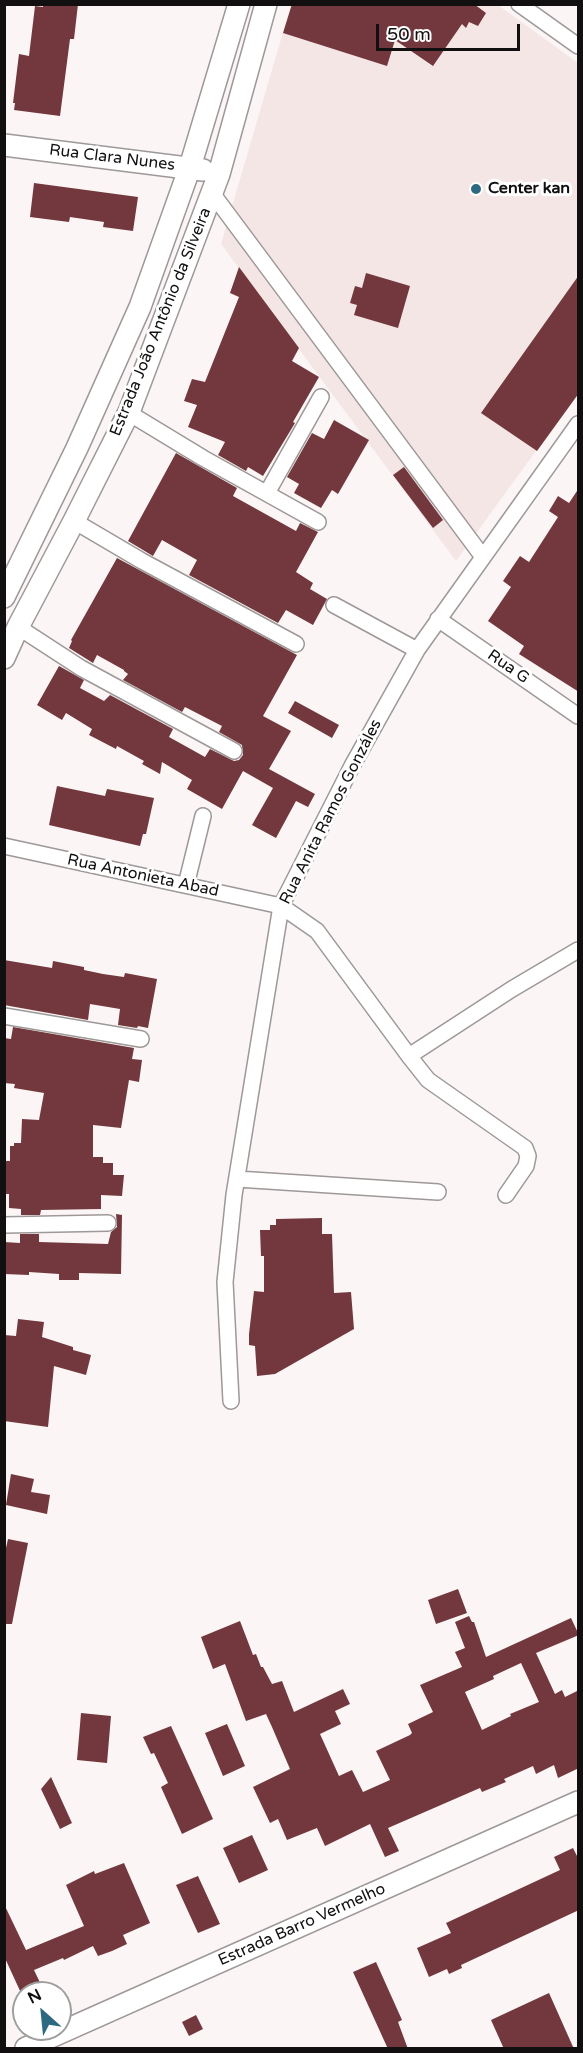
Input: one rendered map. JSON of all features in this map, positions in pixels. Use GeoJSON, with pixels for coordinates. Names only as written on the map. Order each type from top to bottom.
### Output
{"type":"FeatureCollection","features":[{"type":"Feature","properties":{"kind":"main road","name":"Estrada João Antônio da Silveira"},"geometry":{"type":"LineString","coordinates":[[4,597],[78,448],[140,307],[190,167],[239,4]]}},
{"type":"Feature","properties":{"kind":"main road","name":"Estrada João Antônio da Silveira"},"geometry":{"type":"LineString","coordinates":[[4,658],[129,412],[215,183],[266,4]]}},
{"type":"Feature","properties":{"kind":"main road","name":"Rua Clara Nunes"},"geometry":{"type":"LineString","coordinates":[[4,145],[190,167],[215,183]]}},
{"type":"Feature","properties":{"kind":"main road","name":"Estrada Barro Vermelho"},"geometry":{"type":"LineString","coordinates":[[26,2049],[579,1802]]}},
{"type":"Feature","properties":{"kind":"street"},"geometry":{"type":"LineString","coordinates":[[519,4],[579,46]]}},
{"type":"Feature","properties":{"kind":"street"},"geometry":{"type":"LineString","coordinates":[[215,183],[483,557]]}},
{"type":"Feature","properties":{"kind":"street"},"geometry":{"type":"LineString","coordinates":[[267,494],[321,398]]}},
{"type":"Feature","properties":{"kind":"street"},"geometry":{"type":"LineString","coordinates":[[129,412],[203,458],[318,522]]}},
{"type":"Feature","properties":{"kind":"street","name":"Rua Anita Ramos Gonzáles"},"geometry":{"type":"LineString","coordinates":[[231,1401],[225,1282],[237,1179],[281,906],[352,766],[417,650],[579,424]]}},
{"type":"Feature","properties":{"kind":"street"},"geometry":{"type":"LineString","coordinates":[[75,521],[142,561],[296,644]]}},
{"type":"Feature","properties":{"kind":"street"},"geometry":{"type":"LineString","coordinates":[[334,605],[417,650]]}},
{"type":"Feature","properties":{"kind":"street","name":"Rua G"},"geometry":{"type":"LineString","coordinates":[[438,619],[579,716]]}},
{"type":"Feature","properties":{"kind":"street"},"geometry":{"type":"LineString","coordinates":[[18,627],[40,639],[81,668],[234,751]]}},
{"type":"Feature","properties":{"kind":"street"},"geometry":{"type":"LineString","coordinates":[[186,885],[203,816]]}},
{"type":"Feature","properties":{"kind":"street","name":"Rua Antonieta Abad"},"geometry":{"type":"LineString","coordinates":[[4,846],[281,906]]}},
{"type":"Feature","properties":{"kind":"street"},"geometry":{"type":"LineString","coordinates":[[281,906],[317,931],[428,1080],[525,1148],[528,1155],[526,1166],[506,1195]]}},
{"type":"Feature","properties":{"kind":"street"},"geometry":{"type":"LineString","coordinates":[[409,1056],[512,989],[579,950]]}},
{"type":"Feature","properties":{"kind":"street"},"geometry":{"type":"LineString","coordinates":[[4,1016],[141,1039]]}},
{"type":"Feature","properties":{"kind":"street"},"geometry":{"type":"LineString","coordinates":[[237,1179],[438,1192]]}},
{"type":"Feature","properties":{"kind":"street"},"geometry":{"type":"LineString","coordinates":[[4,1225],[108,1223]]}},
{"type":"Feature","properties":{"kind":"shaded area"},"geometry":{"type":"Polygon","coordinates":[[[291,5],[498,5],[578,63],[578,393],[456,561],[221,244],[291,5]]]}},
{"type":"Feature","properties":{"kind":"building"},"geometry":{"type":"Polygon","coordinates":[[[43,4],[78,4],[74,39],[70,39],[60,116],[14,110],[19,54],[29,56],[35,6],[43,7],[43,4]]]}},
{"type":"Feature","properties":{"kind":"building"},"geometry":{"type":"Polygon","coordinates":[[[292,4],[474,4],[486,13],[478,26],[469,22],[466,28],[462,24],[433,66],[395,40],[387,66],[283,33],[292,4]]]}},
{"type":"Feature","properties":{"kind":"building"},"geometry":{"type":"Polygon","coordinates":[[[34,183],[138,197],[133,231],[103,227],[104,222],[70,217],[69,222],[30,217],[34,183]]]}},
{"type":"Feature","properties":{"kind":"building"},"geometry":{"type":"Polygon","coordinates":[[[239,267],[299,348],[292,361],[319,377],[263,476],[248,467],[246,471],[218,455],[225,442],[188,427],[197,405],[184,401],[192,379],[205,382],[239,297],[230,293],[239,267]]]}},
{"type":"Feature","properties":{"kind":"building"},"geometry":{"type":"Polygon","coordinates":[[[366,273],[410,286],[398,328],[354,315],[357,305],[350,303],[355,286],[362,288],[366,273]]]}},
{"type":"Feature","properties":{"kind":"building"},"geometry":{"type":"Polygon","coordinates":[[[579,275],[579,393],[537,451],[481,413],[579,275]]]}},
{"type":"Feature","properties":{"kind":"building"},"geometry":{"type":"Polygon","coordinates":[[[334,420],[369,440],[338,494],[332,490],[321,508],[294,493],[299,484],[287,477],[312,433],[324,439],[334,420]]]}},
{"type":"Feature","properties":{"kind":"building"},"geometry":{"type":"Polygon","coordinates":[[[176,453],[237,488],[233,496],[296,531],[300,523],[318,532],[296,572],[313,583],[310,589],[327,599],[313,625],[286,610],[278,623],[189,575],[197,560],[162,540],[153,556],[128,541],[176,453]]]}},
{"type":"Feature","properties":{"kind":"building"},"geometry":{"type":"Polygon","coordinates":[[[404,467],[443,520],[433,528],[393,475],[404,467]]]}},
{"type":"Feature","properties":{"kind":"building"},"geometry":{"type":"Polygon","coordinates":[[[579,488],[579,692],[519,654],[524,646],[488,621],[511,587],[503,581],[520,556],[529,562],[558,517],[549,511],[558,496],[569,503],[579,488]]]}},
{"type":"Feature","properties":{"kind":"building"},"geometry":{"type":"Polygon","coordinates":[[[117,558],[297,655],[263,716],[291,731],[269,769],[315,794],[308,807],[296,801],[276,838],[252,825],[273,788],[243,771],[222,809],[187,789],[192,780],[162,762],[160,774],[142,764],[144,761],[117,746],[116,749],[89,735],[92,729],[66,713],[62,720],[37,705],[59,666],[84,680],[80,688],[104,701],[110,695],[173,729],[169,737],[205,757],[210,749],[234,761],[239,760],[243,755],[242,745],[219,732],[222,726],[185,707],[182,712],[123,680],[128,674],[124,670],[97,655],[93,663],[69,648],[71,640],[117,558]]]}},
{"type":"Feature","properties":{"kind":"building"},"geometry":{"type":"Polygon","coordinates":[[[295,701],[339,725],[332,738],[288,713],[295,701]]]}},
{"type":"Feature","properties":{"kind":"building"},"geometry":{"type":"Polygon","coordinates":[[[57,786],[105,796],[107,789],[154,798],[146,834],[143,834],[140,846],[49,825],[57,786]]]}},
{"type":"Feature","properties":{"kind":"building"},"geometry":{"type":"Polygon","coordinates":[[[4,960],[52,968],[53,961],[84,967],[84,970],[103,974],[124,977],[125,973],[157,979],[148,1028],[118,1025],[120,1009],[90,1004],[88,1020],[4,1005],[4,960]]]}},
{"type":"Feature","properties":{"kind":"building"},"geometry":{"type":"Polygon","coordinates":[[[13,1027],[134,1048],[132,1059],[142,1060],[139,1082],[129,1080],[121,1128],[93,1125],[93,1157],[103,1157],[103,1163],[113,1163],[113,1175],[124,1175],[122,1196],[101,1195],[101,1209],[41,1210],[40,1215],[21,1215],[21,1209],[9,1208],[9,1194],[4,1194],[4,1161],[10,1161],[10,1146],[14,1146],[14,1143],[21,1143],[22,1119],[39,1120],[44,1093],[14,1088],[15,1084],[4,1083],[4,1038],[11,1039],[13,1027]]]}},
{"type":"Feature","properties":{"kind":"building"},"geometry":{"type":"Polygon","coordinates":[[[116,1214],[122,1215],[121,1274],[79,1273],[79,1280],[59,1280],[59,1274],[29,1272],[29,1275],[4,1274],[4,1242],[20,1243],[20,1234],[39,1234],[39,1242],[108,1244],[111,1232],[117,1227],[116,1214]]]}},
{"type":"Feature","properties":{"kind":"building"},"geometry":{"type":"Polygon","coordinates":[[[322,1218],[322,1234],[332,1234],[334,1293],[351,1292],[354,1329],[275,1374],[257,1376],[255,1346],[249,1345],[249,1334],[254,1291],[264,1292],[264,1256],[261,1256],[260,1230],[270,1230],[270,1225],[276,1225],[276,1219],[322,1218]]]}},
{"type":"Feature","properties":{"kind":"building"},"geometry":{"type":"Polygon","coordinates":[[[18,1319],[44,1322],[42,1337],[91,1355],[86,1375],[54,1366],[48,1427],[4,1421],[4,1335],[16,1336],[18,1319]]]}},
{"type":"Feature","properties":{"kind":"building"},"geometry":{"type":"Polygon","coordinates":[[[11,1474],[34,1479],[31,1492],[50,1495],[47,1514],[6,1505],[11,1474]]]}},
{"type":"Feature","properties":{"kind":"building"},"geometry":{"type":"Polygon","coordinates":[[[8,1539],[28,1543],[12,1624],[4,1624],[4,1547],[6,1548],[8,1539]]]}},
{"type":"Feature","properties":{"kind":"building"},"geometry":{"type":"Polygon","coordinates":[[[458,1589],[467,1613],[436,1624],[428,1600],[458,1589]]]}},
{"type":"Feature","properties":{"kind":"building"},"geometry":{"type":"Polygon","coordinates":[[[469,1616],[474,1622],[486,1657],[571,1618],[579,1635],[536,1653],[555,1694],[562,1690],[565,1697],[579,1690],[579,1768],[558,1778],[554,1765],[536,1774],[533,1766],[504,1779],[506,1782],[482,1792],[480,1788],[388,1828],[399,1851],[385,1857],[370,1824],[325,1846],[317,1828],[287,1840],[278,1819],[270,1823],[253,1787],[290,1769],[266,1714],[246,1721],[225,1664],[213,1669],[201,1637],[240,1621],[253,1655],[256,1654],[272,1684],[282,1681],[294,1712],[343,1689],[350,1704],[335,1711],[341,1724],[320,1734],[339,1776],[352,1770],[363,1792],[390,1780],[376,1751],[410,1735],[412,1733],[408,1724],[433,1712],[420,1685],[462,1667],[455,1652],[465,1648],[455,1622],[469,1616]],[[521,1663],[465,1692],[482,1730],[511,1716],[510,1714],[539,1702],[521,1663]]]}},
{"type":"Feature","properties":{"kind":"building"},"geometry":{"type":"Polygon","coordinates":[[[81,1713],[111,1716],[107,1763],[77,1760],[81,1713]]]}},
{"type":"Feature","properties":{"kind":"building"},"geometry":{"type":"Polygon","coordinates":[[[227,1724],[245,1766],[223,1776],[205,1733],[227,1724]]]}},
{"type":"Feature","properties":{"kind":"building"},"geometry":{"type":"Polygon","coordinates":[[[171,1726],[213,1819],[182,1834],[161,1787],[168,1783],[154,1753],[151,1754],[143,1737],[171,1726]]]}},
{"type":"Feature","properties":{"kind":"building"},"geometry":{"type":"Polygon","coordinates":[[[51,1777],[72,1823],[60,1829],[41,1789],[51,1777]]]}},
{"type":"Feature","properties":{"kind":"building"},"geometry":{"type":"Polygon","coordinates":[[[252,1835],[268,1870],[239,1883],[223,1848],[252,1835]]]}},
{"type":"Feature","properties":{"kind":"building"},"geometry":{"type":"Polygon","coordinates":[[[573,1848],[579,1860],[579,1910],[461,1965],[462,1968],[449,1974],[447,1969],[429,1977],[417,1948],[451,1933],[446,1923],[560,1870],[554,1857],[573,1848]]]}},
{"type":"Feature","properties":{"kind":"building"},"geometry":{"type":"Polygon","coordinates":[[[124,1863],[150,1923],[123,1935],[127,1944],[112,1951],[98,1956],[93,1946],[64,1960],[63,1958],[34,1970],[39,1981],[15,1981],[4,1956],[4,1904],[26,1950],[84,1926],[66,1885],[94,1871],[95,1874],[124,1863]]]}},
{"type":"Feature","properties":{"kind":"building"},"geometry":{"type":"Polygon","coordinates":[[[198,1876],[220,1924],[198,1933],[176,1885],[198,1876]]]}},
{"type":"Feature","properties":{"kind":"building"},"geometry":{"type":"Polygon","coordinates":[[[376,1962],[402,2020],[398,2022],[408,2049],[388,2049],[353,1972],[376,1962]]]}},
{"type":"Feature","properties":{"kind":"building"},"geometry":{"type":"Polygon","coordinates":[[[549,1993],[574,2049],[504,2049],[491,2020],[549,1993]]]}},
{"type":"Feature","properties":{"kind":"building"},"geometry":{"type":"Polygon","coordinates":[[[196,2015],[203,2029],[189,2036],[182,2022],[196,2015]]]}},
{"type":"Feature","properties":{"kind":"place","name":"Center kan"},"geometry":{"type":"Point","coordinates":[476,189]}}]}
